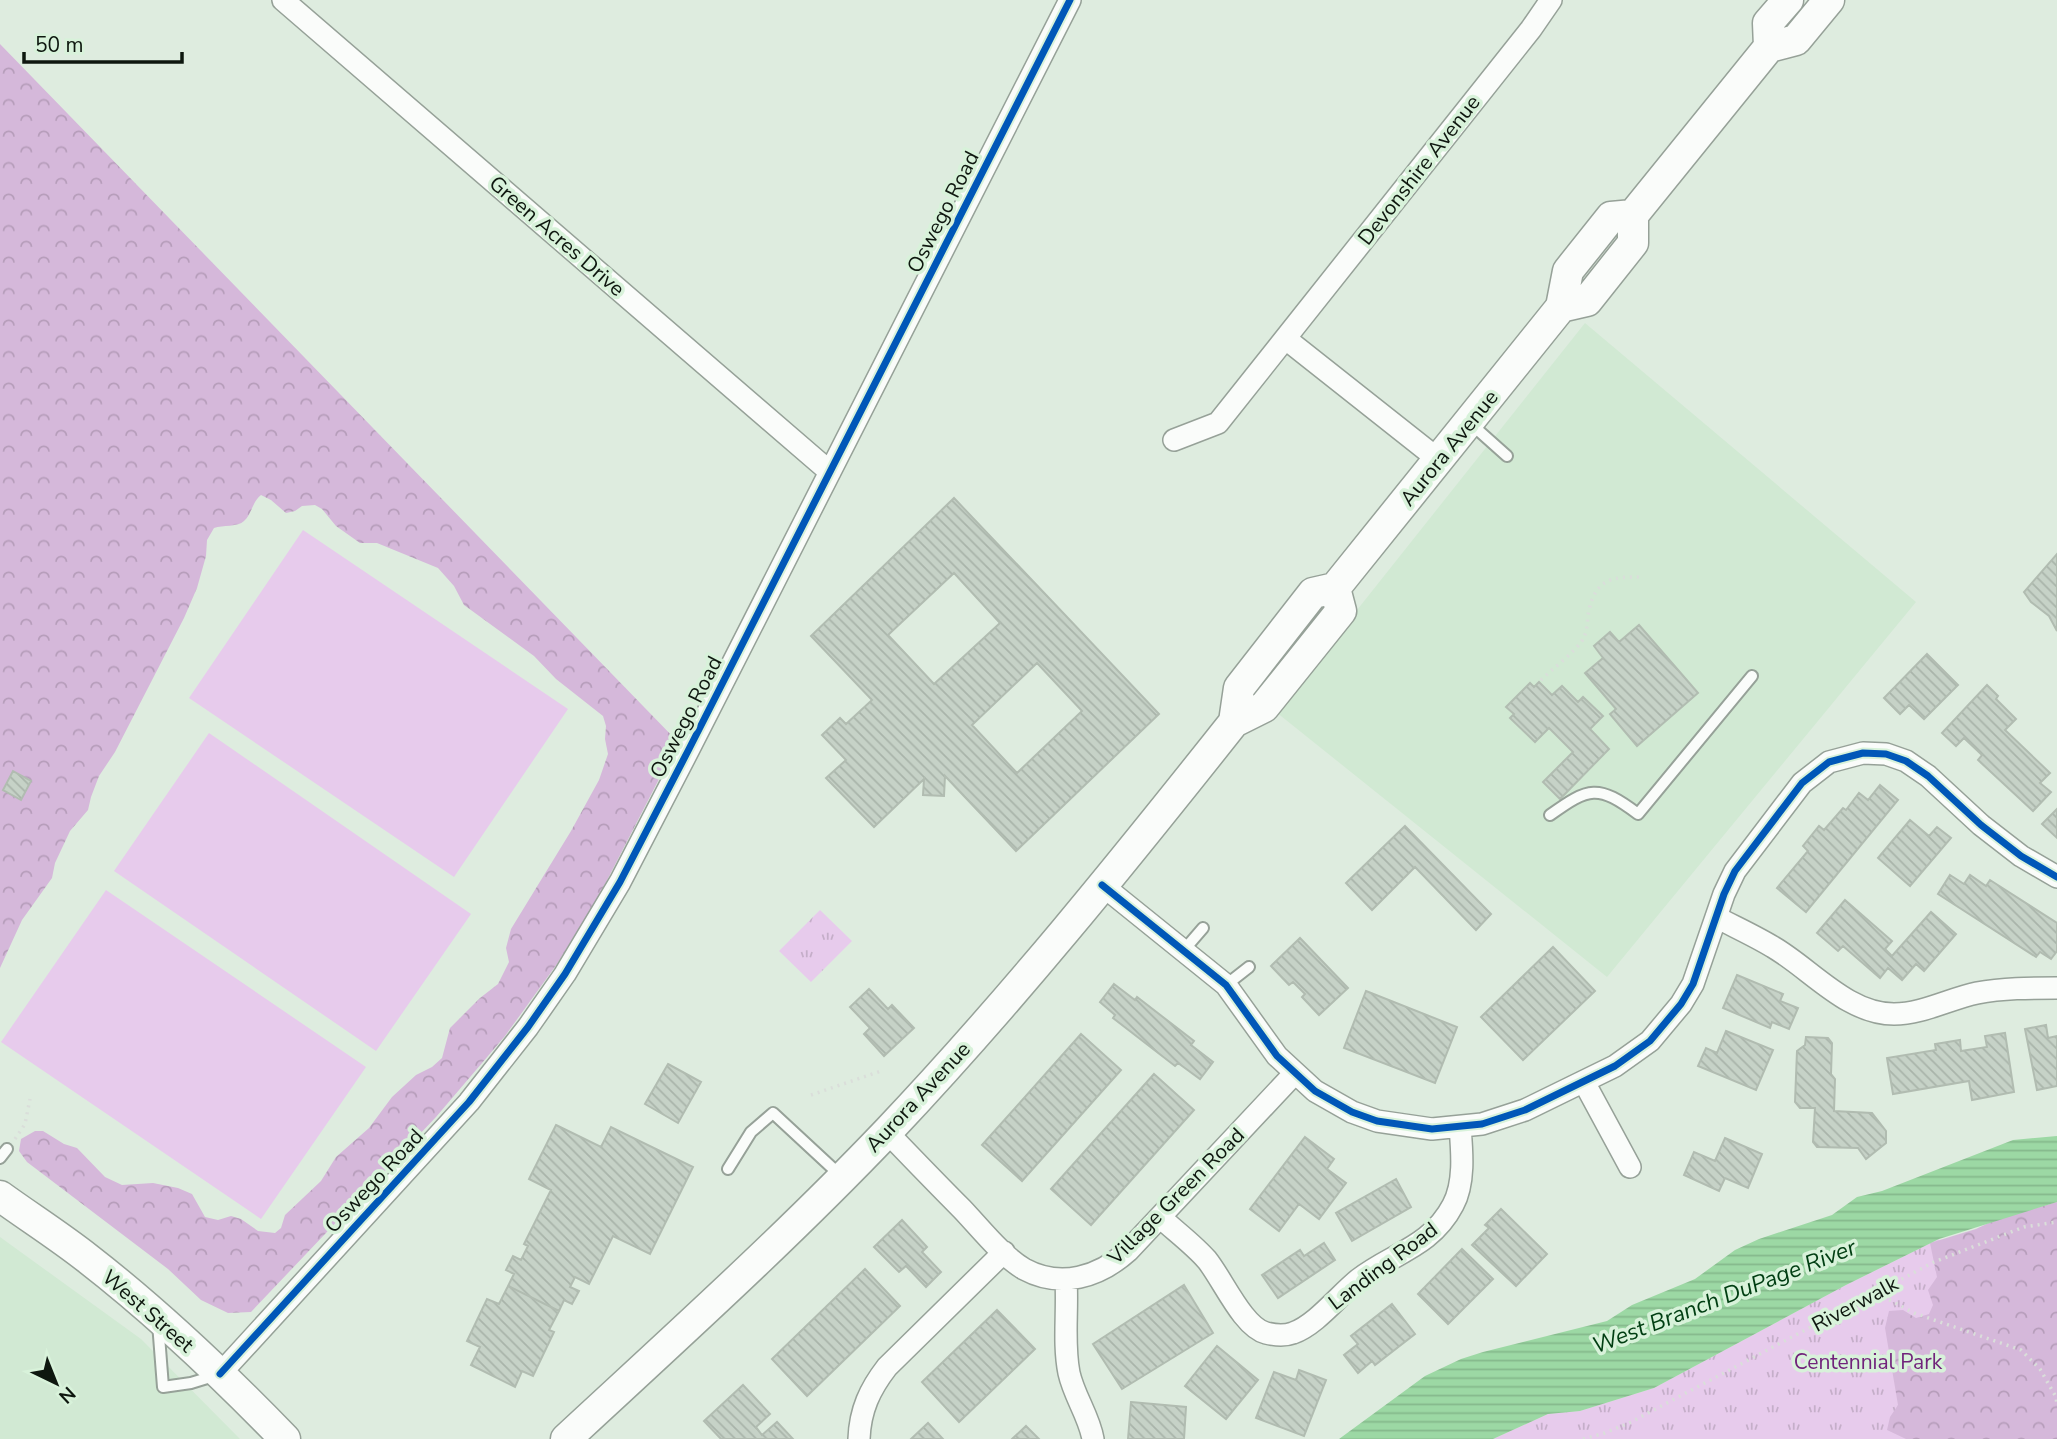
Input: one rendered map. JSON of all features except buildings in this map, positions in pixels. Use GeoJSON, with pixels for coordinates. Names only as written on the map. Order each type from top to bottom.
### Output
{"type":"FeatureCollection","features":[{"type":"Feature","properties":{"kind":"main road","name":"Aurora Avenue"},"geometry":{"type":"LineString","coordinates":[[1769,47],[1768,23],[1788,0]]}},
{"type":"Feature","properties":{"kind":"main road","name":"Aurora Avenue"},"geometry":{"type":"LineString","coordinates":[[566,1439],[705,1310],[842,1177],[993,1017],[1234,722],[1239,688],[1313,593],[1335,588],[1562,307],[1587,301],[1633,243],[1633,215],[1769,47],[1796,40],[1829,0]]}},
{"type":"Feature","properties":{"kind":"main road","name":"West Street"},"geometry":{"type":"LineString","coordinates":[[0,1196],[86,1258],[157,1318],[220,1374],[285,1439]]}},
{"type":"Feature","properties":{"kind":"street","name":"Green Acres Drive"},"geometry":{"type":"LineString","coordinates":[[283,0],[831,472]]}},
{"type":"Feature","properties":{"kind":"street","name":"Oswego Road"},"geometry":{"type":"LineString","coordinates":[[220,1374],[469,1102],[528,1027],[565,974],[620,882],[671,785],[1070,0]]}},
{"type":"Feature","properties":{"kind":"street","name":"Devonshire Avenue"},"geometry":{"type":"LineString","coordinates":[[1174,440],[1219,423],[1531,29],[1551,0]]}},
{"type":"Feature","properties":{"kind":"street"},"geometry":{"type":"LineString","coordinates":[[1286,339],[1439,460]]}},
{"type":"Feature","properties":{"kind":"street"},"geometry":{"type":"LineString","coordinates":[[1102,886],[1226,985],[1277,1056],[1315,1091],[1352,1112],[1377,1121],[1432,1129],[1504,1119],[1584,1082],[1633,1055],[1667,1023],[1693,984],[1735,871],[1802,783],[1823,766],[1848,755],[1886,754],[1906,761],[1928,776],[1981,825],[2021,856],[2057,877]]}},
{"type":"Feature","properties":{"kind":"street"},"geometry":{"type":"LineString","coordinates":[[1716,917],[1773,947],[1851,1001],[1867,1009],[1893,1014],[1919,1011],[1980,992],[2057,988]]}},
{"type":"Feature","properties":{"kind":"street","name":"Village Green Road"},"geometry":{"type":"LineString","coordinates":[[887,1132],[1004,1252],[1025,1269],[1066,1280],[1099,1272],[1113,1264],[1294,1074]]}},
{"type":"Feature","properties":{"kind":"street"},"geometry":{"type":"LineString","coordinates":[[1584,1082],[1630,1167]]}},
{"type":"Feature","properties":{"kind":"street","name":"Landing Road"},"geometry":{"type":"LineString","coordinates":[[1160,1217],[1205,1258],[1224,1282],[1243,1316],[1255,1327],[1266,1333],[1293,1333],[1317,1317],[1361,1277],[1410,1250],[1439,1227],[1455,1202],[1459,1184],[1462,1153],[1460,1126]]}},
{"type":"Feature","properties":{"kind":"street"},"geometry":{"type":"LineString","coordinates":[[859,1439],[863,1408],[874,1383],[1004,1252]]}},
{"type":"Feature","properties":{"kind":"street"},"geometry":{"type":"LineString","coordinates":[[1066,1280],[1066,1357],[1074,1392],[1093,1439]]}},
{"type":"Feature","properties":{"kind":"lane"},"geometry":{"type":"LineString","coordinates":[[1469,422],[1507,456]]}},
{"type":"Feature","properties":{"kind":"lane"},"geometry":{"type":"LineString","coordinates":[[1550,815],[1577,796],[1595,792],[1608,795],[1638,814],[1752,676]]}},
{"type":"Feature","properties":{"kind":"lane"},"geometry":{"type":"LineString","coordinates":[[1184,950],[1203,928]]}},
{"type":"Feature","properties":{"kind":"lane"},"geometry":{"type":"LineString","coordinates":[[1226,985],[1249,967]]}},
{"type":"Feature","properties":{"kind":"lane"},"geometry":{"type":"LineString","coordinates":[[728,1169],[751,1132],[773,1113],[842,1177]]}},
{"type":"Feature","properties":{"kind":"lane"},"geometry":{"type":"LineString","coordinates":[[157,1318],[163,1387],[191,1383],[220,1374]]}},
{"type":"Feature","properties":{"kind":"path"},"geometry":{"type":"LineString","coordinates":[[1541,680],[1584,639],[1592,601],[1604,581],[1643,577]]}},
{"type":"Feature","properties":{"kind":"path"},"geometry":{"type":"LineString","coordinates":[[811,1095],[881,1071]]}},
{"type":"Feature","properties":{"kind":"path"},"geometry":{"type":"LineString","coordinates":[[4,1153],[25,1125],[30,1099]]}},
{"type":"Feature","properties":{"kind":"path"},"geometry":{"type":"LineString","coordinates":[[1876,1293],[1914,1313],[2021,1350],[2040,1369],[2056,1397],[2057,1405]]}},
{"type":"Feature","properties":{"kind":"shaded area"},"geometry":{"type":"Polygon","coordinates":[[[1585,323],[1916,602],[1607,977],[1276,712],[1585,323]]]}},
{"type":"Feature","properties":{"kind":"shaded area"},"geometry":{"type":"Polygon","coordinates":[[[0,1237],[141,1339],[240,1439],[0,1439],[0,1237]]]}},
{"type":"Feature","properties":{"kind":"green space"},"geometry":{"type":"Polygon","coordinates":[[[0,44],[678,742],[599,896],[557,964],[505,1036],[436,1117],[251,1312],[228,1313],[201,1300],[168,1269],[27,1162],[19,1151],[21,1139],[35,1131],[43,1131],[64,1144],[77,1148],[105,1177],[122,1185],[153,1183],[178,1188],[192,1194],[205,1217],[218,1220],[231,1216],[241,1219],[258,1231],[275,1233],[281,1228],[285,1215],[321,1181],[336,1157],[369,1128],[392,1097],[416,1075],[442,1058],[450,1028],[498,984],[509,962],[506,948],[511,929],[599,780],[608,754],[606,726],[603,716],[556,679],[534,656],[464,605],[454,586],[438,568],[377,543],[360,543],[336,526],[322,509],[315,505],[302,506],[286,513],[261,495],[244,521],[214,528],[207,540],[206,556],[197,588],[184,618],[115,752],[99,776],[88,810],[70,831],[55,863],[52,878],[22,920],[0,968],[0,44]]]}},
{"type":"Feature","properties":{"kind":"green space"},"geometry":{"type":"Polygon","coordinates":[[[303,530],[568,709],[454,877],[189,698],[303,530]]]}},
{"type":"Feature","properties":{"kind":"green space"},"geometry":{"type":"Polygon","coordinates":[[[209,733],[471,914],[376,1051],[114,871],[209,733]]]}},
{"type":"Feature","properties":{"kind":"green space"},"geometry":{"type":"Polygon","coordinates":[[[106,890],[366,1067],[261,1219],[1,1042],[106,890]]]}},
{"type":"Feature","properties":{"kind":"green space"},"geometry":{"type":"Polygon","coordinates":[[[820,910],[852,941],[811,982],[779,951],[820,910]]]}},
{"type":"Feature","properties":{"kind":"green space"},"geometry":{"type":"Polygon","coordinates":[[[2057,1202],[2057,1439],[1906,1439],[1887,1430],[1890,1417],[1898,1405],[1885,1328],[1889,1311],[1903,1310],[1916,1318],[1929,1314],[1933,1305],[1928,1290],[1937,1277],[1930,1243],[1976,1229],[1997,1219],[2057,1202]]]}},
{"type":"Feature","properties":{"kind":"green space","name":"Centennial Park"},"geometry":{"type":"Polygon","coordinates":[[[1939,1239],[1956,1439],[1493,1439],[1548,1414],[1580,1411],[1654,1388],[1846,1285],[1939,1239]]]}},
{"type":"Feature","properties":{"kind":"water","name":"West Branch DuPage River"},"geometry":{"type":"Polygon","coordinates":[[[2057,1136],[2057,1202],[1939,1239],[1846,1285],[1654,1388],[1580,1411],[1548,1414],[1493,1439],[1339,1439],[1425,1376],[1461,1359],[1607,1321],[1632,1305],[1695,1279],[1735,1250],[1759,1239],[1832,1215],[1857,1197],[1882,1191],[2013,1140],[2057,1136]]]}},
{"type":"Feature","properties":{"kind":"cycle path"},"geometry":{"type":"LineString","coordinates":[[220,1374],[469,1102],[528,1027],[565,974],[620,882],[689,749],[1070,0]]}},
{"type":"Feature","properties":{"kind":"cycle path"},"geometry":{"type":"LineString","coordinates":[[1102,885],[1226,985],[1277,1056],[1315,1091],[1352,1112],[1377,1121],[1432,1129],[1482,1124],[1525,1110],[1615,1066],[1650,1041],[1681,1004],[1693,984],[1724,894],[1735,871],[1802,783],[1829,762],[1863,753],[1886,754],[1906,761],[1928,776],[1981,825],[2021,856],[2057,877]]}}]}
